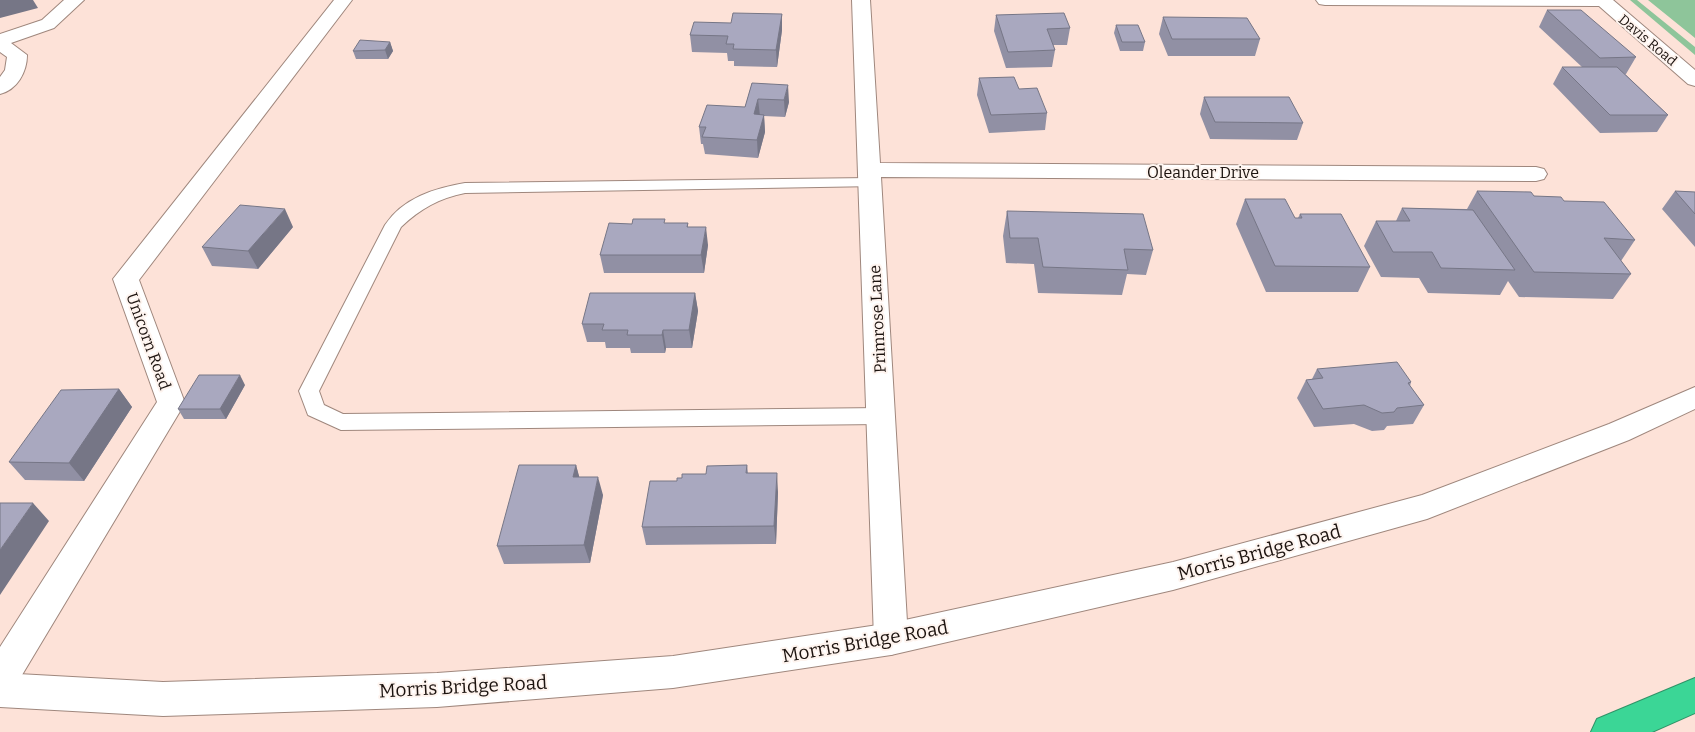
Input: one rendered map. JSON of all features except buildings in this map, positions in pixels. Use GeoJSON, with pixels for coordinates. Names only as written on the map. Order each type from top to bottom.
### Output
{"type":"FeatureCollection","features":[{"type":"Feature","properties":{"kind":"highway"},"geometry":{"type":"LineString","coordinates":[[1610,732],[1695,695]]}},
{"type":"Feature","properties":{"kind":"street"},"geometry":{"type":"LineString","coordinates":[[0,40],[48,24],[75,0]]}},
{"type":"Feature","properties":{"kind":"street","name":"Unicorn Road"},"geometry":{"type":"LineString","coordinates":[[0,678],[172,403],[126,279],[344,0]]}},
{"type":"Feature","properties":{"kind":"street","name":"Primrose Lane"},"geometry":{"type":"LineString","coordinates":[[861,0],[892,639]]}},
{"type":"Feature","properties":{"kind":"street"},"geometry":{"type":"LineString","coordinates":[[1325,0],[1602,0]]}},
{"type":"Feature","properties":{"kind":"street","name":"Davis Road"},"geometry":{"type":"LineString","coordinates":[[1602,0],[1695,80]]}},
{"type":"Feature","properties":{"kind":"street"},"geometry":{"type":"LineString","coordinates":[[0,44],[17,55],[18,66],[12,77],[0,88]]}},
{"type":"Feature","properties":{"kind":"street","name":"Oleander Drive"},"geometry":{"type":"LineString","coordinates":[[871,176],[1536,174]]}},
{"type":"Feature","properties":{"kind":"street","name":"Morris Bridge Road"},"geometry":{"type":"LineString","coordinates":[[0,690],[163,699],[437,690],[673,672],[892,639],[1172,576],[1427,506],[1619,432],[1695,397]]}},
{"type":"Feature","properties":{"kind":"lane"},"geometry":{"type":"LineString","coordinates":[[871,176],[465,188],[438,192],[411,208],[394,224],[309,390],[315,410],[342,422],[882,416]]}},
{"type":"Feature","properties":{"kind":"green space"},"geometry":{"type":"Polygon","coordinates":[[[1630,0],[1637,0],[1695,47],[1695,55],[1630,0]]]}},
{"type":"Feature","properties":{"kind":"green space"},"geometry":{"type":"Polygon","coordinates":[[[1648,0],[1695,0],[1695,38],[1648,0]]]}}]}
